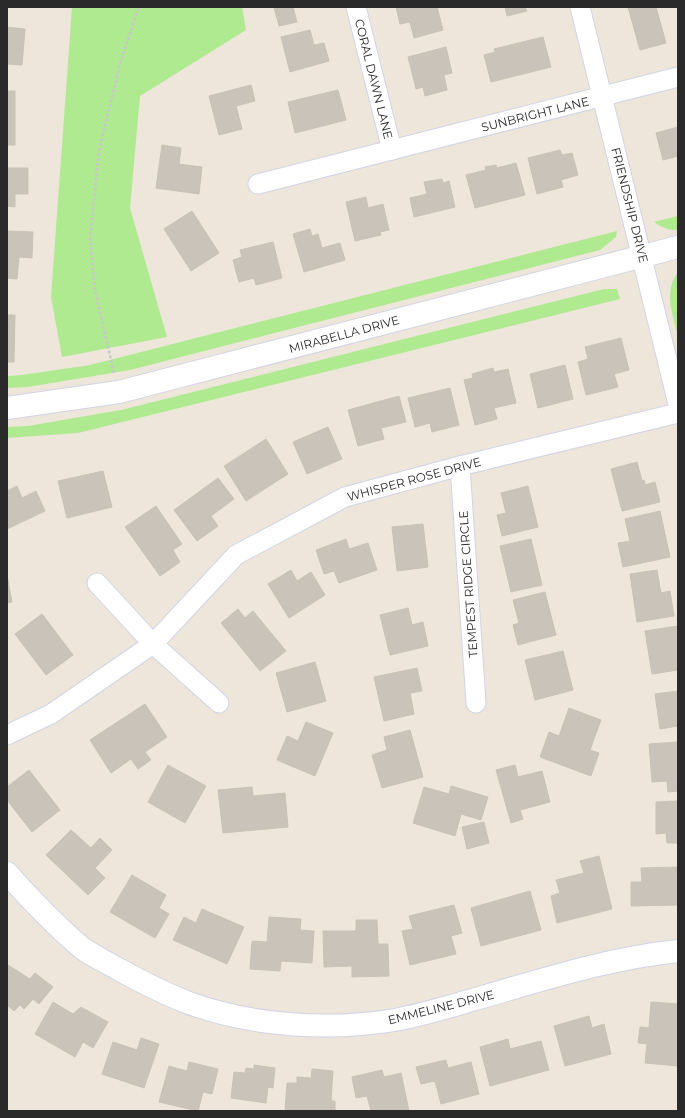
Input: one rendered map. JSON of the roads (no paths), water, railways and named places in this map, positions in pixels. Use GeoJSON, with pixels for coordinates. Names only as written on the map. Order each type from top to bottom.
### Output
{"type":"FeatureCollection","features":[{"type":"Feature","properties":{"kind":"street","name":"CORAL DAWN LANE"},"geometry":{"type":"LineString","coordinates":[[356,7],[392,150]]}},
{"type":"Feature","properties":{"kind":"street","name":"FRIENDSHIP DRIVE"},"geometry":{"type":"LineString","coordinates":[[580,7],[643,256],[678,404]]}},
{"type":"Feature","properties":{"kind":"street","name":"SUNBRIGHT LANE"},"geometry":{"type":"LineString","coordinates":[[258,184],[678,78]]}},
{"type":"Feature","properties":{"kind":"street","name":"MIRABELLA DRIVE"},"geometry":{"type":"LineString","coordinates":[[7,408],[119,392],[678,247]]}},
{"type":"Feature","properties":{"kind":"street","name":"WHISPER ROSE DRIVE"},"geometry":{"type":"LineString","coordinates":[[7,735],[51,714],[153,644],[236,555],[345,497],[460,466],[678,413]]}},
{"type":"Feature","properties":{"kind":"street","name":"TEMPEST RIDGE CIRCLE"},"geometry":{"type":"LineString","coordinates":[[460,466],[476,703]]}},
{"type":"Feature","properties":{"kind":"street"},"geometry":{"type":"LineString","coordinates":[[97,583],[153,644],[219,703]]}},
{"type":"Feature","properties":{"kind":"street","name":"EMMELINE DRIVE"},"geometry":{"type":"LineString","coordinates":[[7,873],[39,909],[84,949],[136,979],[197,1005],[242,1018],[295,1024],[346,1025],[395,1020],[432,1011],[590,966],[678,951]]}}]}
